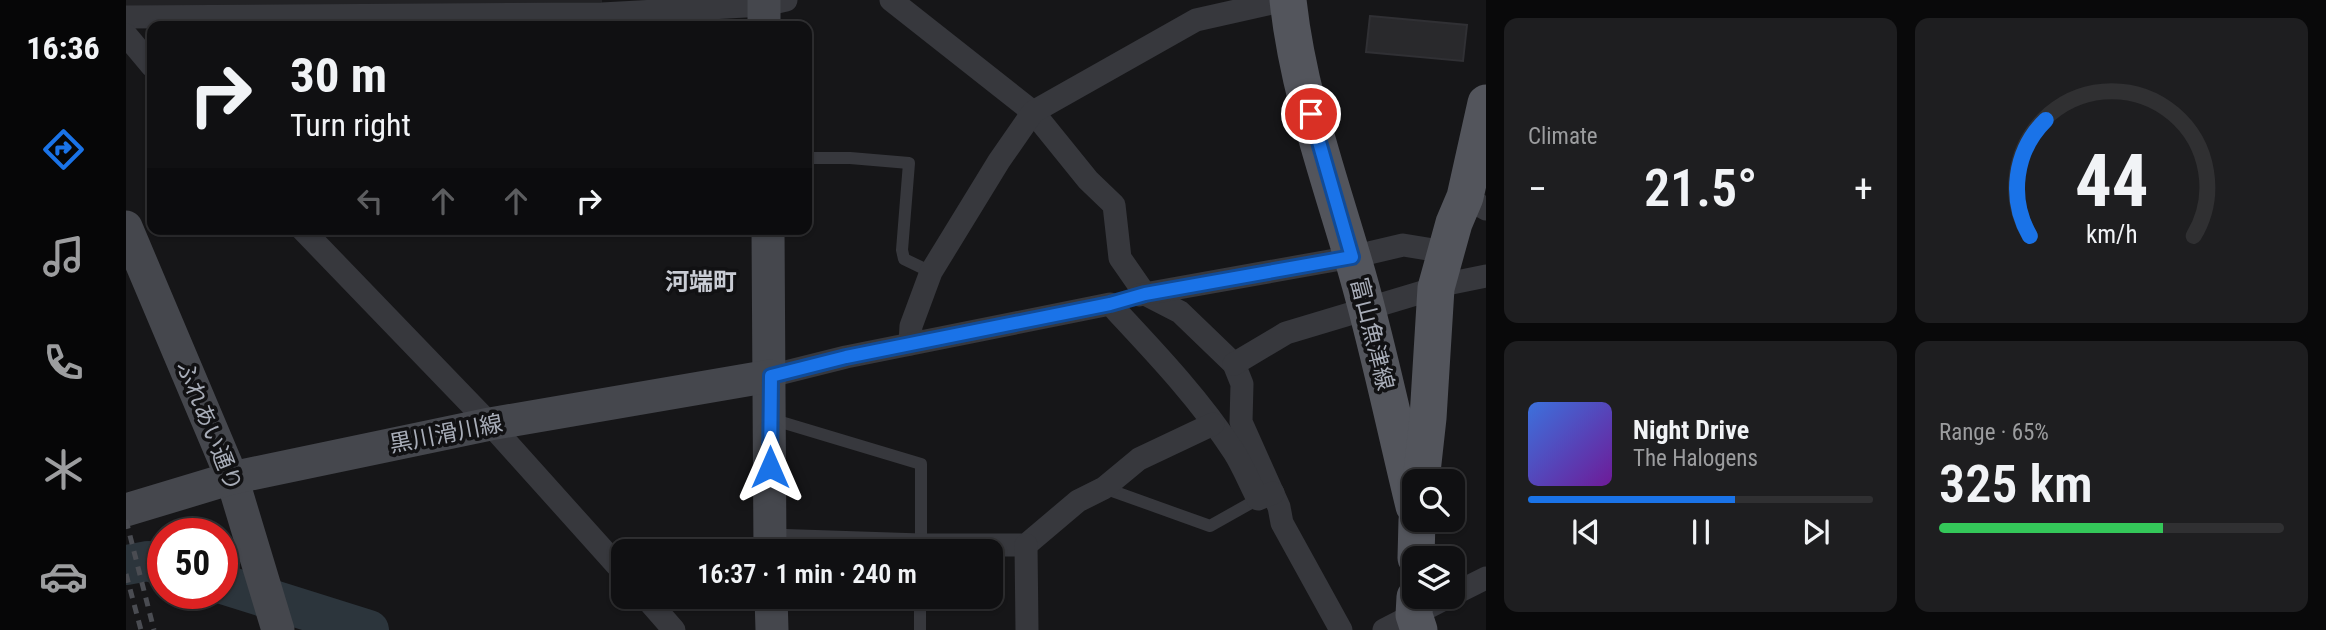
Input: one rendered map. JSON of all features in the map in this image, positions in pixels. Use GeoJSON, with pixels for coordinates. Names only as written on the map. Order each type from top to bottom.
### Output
{"type":"FeatureCollection","features":[{"type":"Feature","properties":{"kind":"main road","name":"富山魚津線"},"geometry":{"type":"LineString","coordinates":[[1287,0],[1292,41],[1367,310],[1405,469]]}},
{"type":"Feature","properties":{"kind":"main road","name":"富山魚津線"},"geometry":{"type":"LineString","coordinates":[[1422,469],[1440,275],[1475,203],[1486,103]]}},
{"type":"Feature","properties":{"kind":"main road","name":"ふれあい通り"},"geometry":{"type":"LineString","coordinates":[[126,227],[232,478],[278,630]]}},
{"type":"Feature","properties":{"kind":"main road"},"geometry":{"type":"LineString","coordinates":[[768,235],[770,539]]}},
{"type":"Feature","properties":{"kind":"main road","name":"黒川滑川線"},"geometry":{"type":"LineString","coordinates":[[126,510],[232,478],[491,424],[771,376]]}},
{"type":"Feature","properties":{"kind":"main road"},"geometry":{"type":"LineString","coordinates":[[771,609],[772,630]]}},
{"type":"Feature","properties":{"kind":"street"},"geometry":{"type":"LineString","coordinates":[[891,0],[1033,113],[1088,180],[1114,205],[1120,258],[1145,294],[1180,312],[1234,364],[1242,384],[1241,422],[1266,496]]}},
{"type":"Feature","properties":{"kind":"street"},"geometry":{"type":"LineString","coordinates":[[910,344],[911,327],[931,272],[999,161],[1033,113],[1196,20],[1287,0]]}},
{"type":"Feature","properties":{"kind":"street"},"geometry":{"type":"LineString","coordinates":[[126,17],[612,20],[769,8]]}},
{"type":"Feature","properties":{"kind":"street"},"geometry":{"type":"LineString","coordinates":[[126,35],[147,60]]}},
{"type":"Feature","properties":{"kind":"street"},"geometry":{"type":"LineString","coordinates":[[308,235],[491,424],[611,559]]}},
{"type":"Feature","properties":{"kind":"street"},"geometry":{"type":"LineString","coordinates":[[771,376],[910,344],[1110,304],[1145,294],[1352,257],[1403,245],[1440,275]]}},
{"type":"Feature","properties":{"kind":"street"},"geometry":{"type":"LineString","coordinates":[[1234,364],[1286,333],[1367,310],[1440,275],[1486,276]]}},
{"type":"Feature","properties":{"kind":"street"},"geometry":{"type":"LineString","coordinates":[[1110,304],[1149,346],[1213,424],[1266,496],[1279,507],[1282,523],[1341,630]]}},
{"type":"Feature","properties":{"kind":"street"},"geometry":{"type":"LineString","coordinates":[[1003,546],[1026,545],[1078,501],[1104,488],[1139,459],[1213,424]]}},
{"type":"Feature","properties":{"kind":"street"},"geometry":{"type":"LineString","coordinates":[[1026,545],[1027,630]]}},
{"type":"Feature","properties":{"kind":"street"},"geometry":{"type":"LineString","coordinates":[[1465,588],[1486,578]]}},
{"type":"Feature","properties":{"kind":"street"},"geometry":{"type":"LineString","coordinates":[[656,609],[674,630]]}},
{"type":"Feature","properties":{"kind":"street"},"geometry":{"type":"LineString","coordinates":[[1408,618],[1425,609]]}},
{"type":"Feature","properties":{"kind":"lane"},"geometry":{"type":"LineString","coordinates":[[812,158],[909,163],[902,250],[904,259],[931,272]]}},
{"type":"Feature","properties":{"kind":"lane"},"geometry":{"type":"LineString","coordinates":[[770,419],[921,464],[921,539]]}},
{"type":"Feature","properties":{"kind":"lane"},"geometry":{"type":"LineString","coordinates":[[1104,488],[1210,526],[1266,496]]}},
{"type":"Feature","properties":{"kind":"lane"},"geometry":{"type":"LineString","coordinates":[[920,609],[920,630]]}},
{"type":"Feature","properties":{"kind":"shaded area"},"geometry":{"type":"Polygon","coordinates":[[[126,0],[602,0],[602,14],[126,17],[126,0]]]}},
{"type":"Feature","properties":{"kind":"building"},"geometry":{"type":"Polygon","coordinates":[[[1370,16],[1467,25],[1463,61],[1366,52],[1370,16]]]}},
{"type":"Feature","properties":{"kind":"waterway"},"geometry":{"type":"LineString","coordinates":[[126,565],[147,561]]}},
{"type":"Feature","properties":{"kind":"waterway"},"geometry":{"type":"LineString","coordinates":[[238,589],[369,630]]}},
{"type":"Feature","properties":{"kind":"railway"},"geometry":{"type":"LineString","coordinates":[[126,520],[154,630]]}},
{"type":"Feature","properties":{"kind":"railway"},"geometry":{"type":"LineString","coordinates":[[126,574],[141,630]]}},
{"type":"Feature","properties":{"kind":"district","name":"河端町"},"geometry":{"type":"Point","coordinates":[701,282]}},
{"type":"Feature","properties":{"kind":"route"},"geometry":{"type":"LineString","coordinates":[[770,467],[771,376],[846,357],[1110,304],[1145,294],[1352,257],[1311,114]]}}]}
